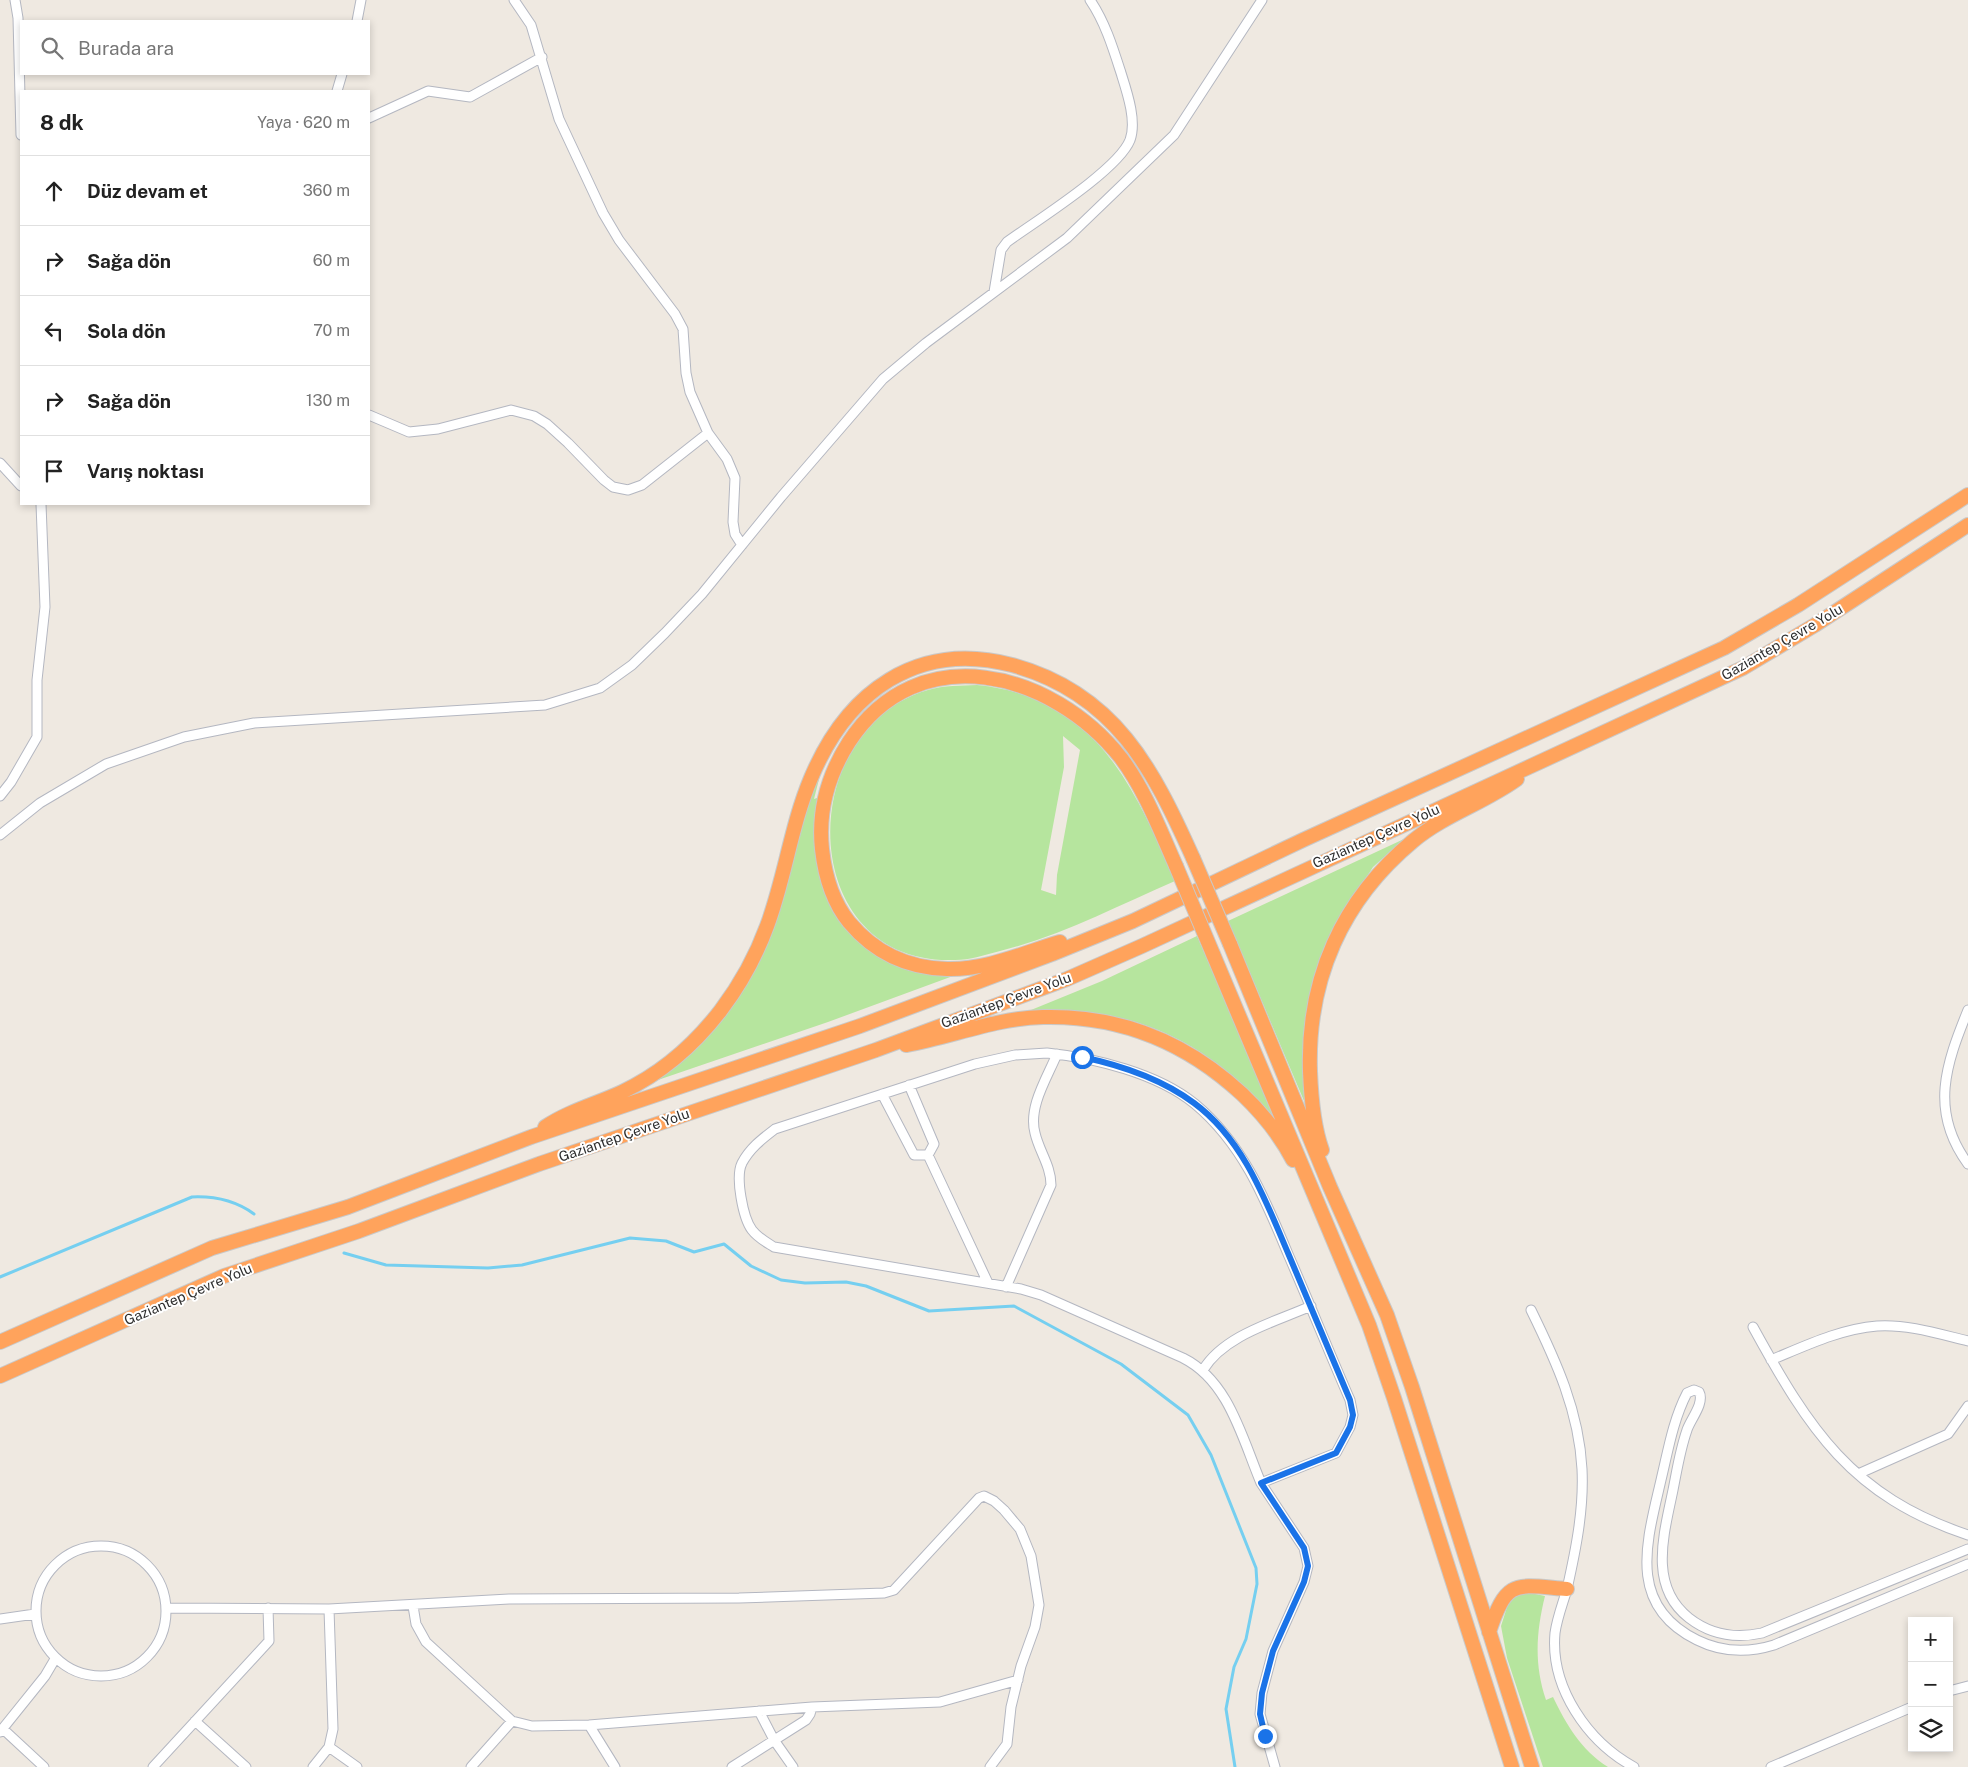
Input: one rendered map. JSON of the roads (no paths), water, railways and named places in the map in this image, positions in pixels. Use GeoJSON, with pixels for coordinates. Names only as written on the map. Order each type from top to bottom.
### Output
{"type":"FeatureCollection","features":[{"type":"Feature","properties":{"kind":"highway","name":"Gaziantep Çevre Yolu"},"geometry":{"type":"LineString","coordinates":[[0,1342],[212,1248],[348,1207],[531,1137],[860,1026],[1052,954],[1133,921],[1234,872],[1724,648],[1798,605],[1968,495]]}},
{"type":"Feature","properties":{"kind":"highway","name":"Gaziantep Çevre Yolu"},"geometry":{"type":"LineString","coordinates":[[0,1376],[224,1276],[359,1231],[557,1158],[876,1050],[1067,978],[1142,946],[1226,905],[1742,668],[1815,625],[1968,525]]}},
{"type":"Feature","properties":{"kind":"highway"},"geometry":{"type":"LineString","coordinates":[[531,1137],[564,1114],[595,1104],[643,1081],[682,1052],[711,1022],[741,981],[767,926],[802,803],[825,748],[846,716],[866,696],[894,676],[912,668],[933,662],[952,660],[1000,662],[1026,669],[1076,693],[1116,726],[1147,765],[1172,811],[1230,944],[1330,1187],[1387,1315],[1412,1387],[1532,1767]]}},
{"type":"Feature","properties":{"kind":"highway"},"geometry":{"type":"LineString","coordinates":[[1133,921],[971,968],[920,967],[898,960],[876,948],[858,933],[835,900],[823,857],[821,836],[822,810],[827,787],[842,752],[865,721],[904,691],[922,683],[958,676],[978,676],[1004,680],[1028,688],[1068,708],[1088,724],[1122,760],[1142,794],[1176,866],[1368,1325],[1394,1398],[1512,1767]]}},
{"type":"Feature","properties":{"kind":"highway"},"geometry":{"type":"LineString","coordinates":[[1355,1240],[1319,1140],[1311,1093],[1310,1036],[1314,1006],[1333,944],[1346,917],[1370,882],[1392,860],[1415,840],[1443,820],[1495,794],[1538,762]]}},
{"type":"Feature","properties":{"kind":"highway"},"geometry":{"type":"LineString","coordinates":[[876,1050],[924,1042],[986,1023],[1042,1016],[1098,1020],[1130,1027],[1170,1042],[1208,1065],[1257,1109],[1290,1155],[1337,1248]]}},
{"type":"Feature","properties":{"kind":"highway"},"geometry":{"type":"LineString","coordinates":[[1489,1632],[1498,1606],[1508,1592],[1518,1586],[1567,1589]]}},
{"type":"Feature","properties":{"kind":"street"},"geometry":{"type":"LineString","coordinates":[[15,0],[18,18],[20,96]]}},
{"type":"Feature","properties":{"kind":"street"},"geometry":{"type":"LineString","coordinates":[[357,20],[361,0]]}},
{"type":"Feature","properties":{"kind":"street"},"geometry":{"type":"LineString","coordinates":[[514,0],[531,25],[542,56],[559,119],[603,213],[619,240],[675,314],[683,329],[686,373],[690,392],[708,433],[728,459],[735,478],[733,522],[735,534],[742,545]]}},
{"type":"Feature","properties":{"kind":"street"},"geometry":{"type":"LineString","coordinates":[[994,292],[1001,250],[1008,242],[1096,178],[1122,154],[1130,140],[1133,124],[1125,85],[1109,37],[1090,0]]}},
{"type":"Feature","properties":{"kind":"street"},"geometry":{"type":"LineString","coordinates":[[0,835],[40,803],[106,764],[184,737],[254,723],[545,706],[600,688],[632,665],[702,594],[882,379],[926,343],[1067,238],[1174,135],[1262,0]]}},
{"type":"Feature","properties":{"kind":"street"},"geometry":{"type":"LineString","coordinates":[[370,118],[428,91],[470,97],[542,56]]}},
{"type":"Feature","properties":{"kind":"street"},"geometry":{"type":"LineString","coordinates":[[337,90],[342,75]]}},
{"type":"Feature","properties":{"kind":"street"},"geometry":{"type":"LineString","coordinates":[[370,415],[410,432],[438,429],[511,410],[520,411],[547,424],[604,480],[613,486],[628,490],[642,485],[708,433]]}},
{"type":"Feature","properties":{"kind":"street"},"geometry":{"type":"LineString","coordinates":[[0,463],[20,485]]}},
{"type":"Feature","properties":{"kind":"street"},"geometry":{"type":"LineString","coordinates":[[0,796],[11,782],[37,738],[37,680],[45,606],[41,505]]}},
{"type":"Feature","properties":{"kind":"street"},"geometry":{"type":"LineString","coordinates":[[1968,1010],[1966,1023],[1950,1053],[1943,1097],[1951,1137],[1968,1164]]}},
{"type":"Feature","properties":{"kind":"street"},"geometry":{"type":"LineString","coordinates":[[1006,1287],[1051,1185],[1050,1172],[1035,1134],[1033,1123],[1036,1104],[1056,1054]]}},
{"type":"Feature","properties":{"kind":"street"},"geometry":{"type":"LineString","coordinates":[[1261,1483],[1336,1453],[1350,1427],[1353,1415],[1350,1400],[1261,1188],[1219,1126],[1194,1103],[1160,1084],[1101,1061],[1056,1054],[1015,1055],[936,1075],[775,1129],[750,1151],[741,1164],[739,1181],[745,1214],[751,1229],[760,1239],[774,1246],[1006,1287],[1041,1295],[1183,1358],[1203,1370],[1220,1390],[1261,1483],[1304,1548],[1308,1566],[1304,1582],[1273,1651],[1262,1693],[1260,1714],[1275,1767]]}},
{"type":"Feature","properties":{"kind":"street"},"geometry":{"type":"LineString","coordinates":[[909,1085],[934,1144],[928,1155]]}},
{"type":"Feature","properties":{"kind":"street"},"geometry":{"type":"LineString","coordinates":[[882,1094],[914,1155],[928,1155]]}},
{"type":"Feature","properties":{"kind":"street"},"geometry":{"type":"LineString","coordinates":[[928,1155],[988,1284]]}},
{"type":"Feature","properties":{"kind":"street"},"geometry":{"type":"LineString","coordinates":[[1203,1370],[1216,1352],[1229,1342],[1311,1306]]}},
{"type":"Feature","properties":{"kind":"street"},"geometry":{"type":"LineString","coordinates":[[1531,1310],[1566,1389],[1579,1443],[1582,1496],[1579,1527],[1567,1589],[1555,1633],[1559,1672],[1565,1691],[1575,1711],[1593,1735],[1615,1756],[1634,1767]]}},
{"type":"Feature","properties":{"kind":"street"},"geometry":{"type":"LineString","coordinates":[[1771,1360],[1827,1336],[1877,1326],[1926,1330],[1968,1341]]}},
{"type":"Feature","properties":{"kind":"street"},"geometry":{"type":"LineString","coordinates":[[1752,1327],[1810,1424],[1844,1463],[1896,1503],[1933,1523],[1968,1535]]}},
{"type":"Feature","properties":{"kind":"street"},"geometry":{"type":"LineString","coordinates":[[1968,1549],[1762,1634],[1736,1636],[1721,1634],[1696,1624],[1676,1605],[1668,1592],[1661,1566],[1664,1534],[1684,1438],[1701,1401],[1699,1392],[1694,1390],[1687,1393],[1674,1422],[1645,1560],[1652,1595],[1673,1624],[1690,1636],[1709,1645],[1743,1651],[1774,1645],[1968,1564]]}},
{"type":"Feature","properties":{"kind":"street"},"geometry":{"type":"LineString","coordinates":[[1858,1474],[1948,1434],[1968,1406]]}},
{"type":"Feature","properties":{"kind":"street"},"geometry":{"type":"LineString","coordinates":[[166,1608],[329,1609],[413,1606],[509,1599],[739,1598],[884,1593],[894,1590],[979,1498],[984,1496],[994,1501],[1004,1510],[1020,1529],[1031,1556],[1039,1604],[1036,1627],[1018,1680],[1012,1707],[1008,1744],[990,1767]]}},
{"type":"Feature","properties":{"kind":"street"},"geometry":{"type":"LineString","coordinates":[[98,1546],[118,1548],[142,1561],[152,1570],[162,1588],[166,1608],[164,1627],[157,1645],[144,1660],[128,1671],[109,1676],[90,1676],[71,1670],[55,1659],[41,1638],[35,1614],[38,1593],[46,1575],[60,1560],[78,1550],[98,1546]]}},
{"type":"Feature","properties":{"kind":"street"},"geometry":{"type":"LineString","coordinates":[[413,1606],[416,1624],[426,1642],[512,1720],[532,1726],[589,1725],[812,1707],[940,1702],[1018,1680]]}},
{"type":"Feature","properties":{"kind":"street"},"geometry":{"type":"LineString","coordinates":[[153,1767],[269,1641],[268,1608]]}},
{"type":"Feature","properties":{"kind":"street"},"geometry":{"type":"LineString","coordinates":[[313,1767],[329,1747],[333,1729],[329,1609]]}},
{"type":"Feature","properties":{"kind":"street"},"geometry":{"type":"LineString","coordinates":[[0,1619],[35,1614]]}},
{"type":"Feature","properties":{"kind":"street"},"geometry":{"type":"LineString","coordinates":[[44,1767],[1,1731],[45,1676],[55,1659]]}},
{"type":"Feature","properties":{"kind":"street"},"geometry":{"type":"LineString","coordinates":[[1953,1690],[1968,1686]]}},
{"type":"Feature","properties":{"kind":"street"},"geometry":{"type":"LineString","coordinates":[[732,1767],[808,1717],[812,1707]]}},
{"type":"Feature","properties":{"kind":"street"},"geometry":{"type":"LineString","coordinates":[[1771,1767],[1908,1709]]}},
{"type":"Feature","properties":{"kind":"street"},"geometry":{"type":"LineString","coordinates":[[759,1711],[774,1740],[793,1767]]}},
{"type":"Feature","properties":{"kind":"street"},"geometry":{"type":"LineString","coordinates":[[471,1767],[512,1720]]}},
{"type":"Feature","properties":{"kind":"street"},"geometry":{"type":"LineString","coordinates":[[195,1721],[246,1767]]}},
{"type":"Feature","properties":{"kind":"street"},"geometry":{"type":"LineString","coordinates":[[589,1725],[615,1767]]}},
{"type":"Feature","properties":{"kind":"street"},"geometry":{"type":"LineString","coordinates":[[329,1747],[357,1767]]}},
{"type":"Feature","properties":{"kind":"waterway"},"geometry":{"type":"LineString","coordinates":[[0,1277],[192,1197],[224,1200],[247,1209],[254,1214]]}},
{"type":"Feature","properties":{"kind":"waterway"},"geometry":{"type":"LineString","coordinates":[[344,1253],[386,1265],[488,1268],[522,1265],[630,1238],[666,1241],[694,1252],[724,1244],[751,1266],[781,1280],[805,1283],[846,1282],[866,1286],[929,1311],[1014,1306],[1121,1364],[1188,1415],[1211,1455],[1256,1568],[1257,1584],[1246,1639],[1234,1667],[1226,1709],[1235,1767]]}}]}
